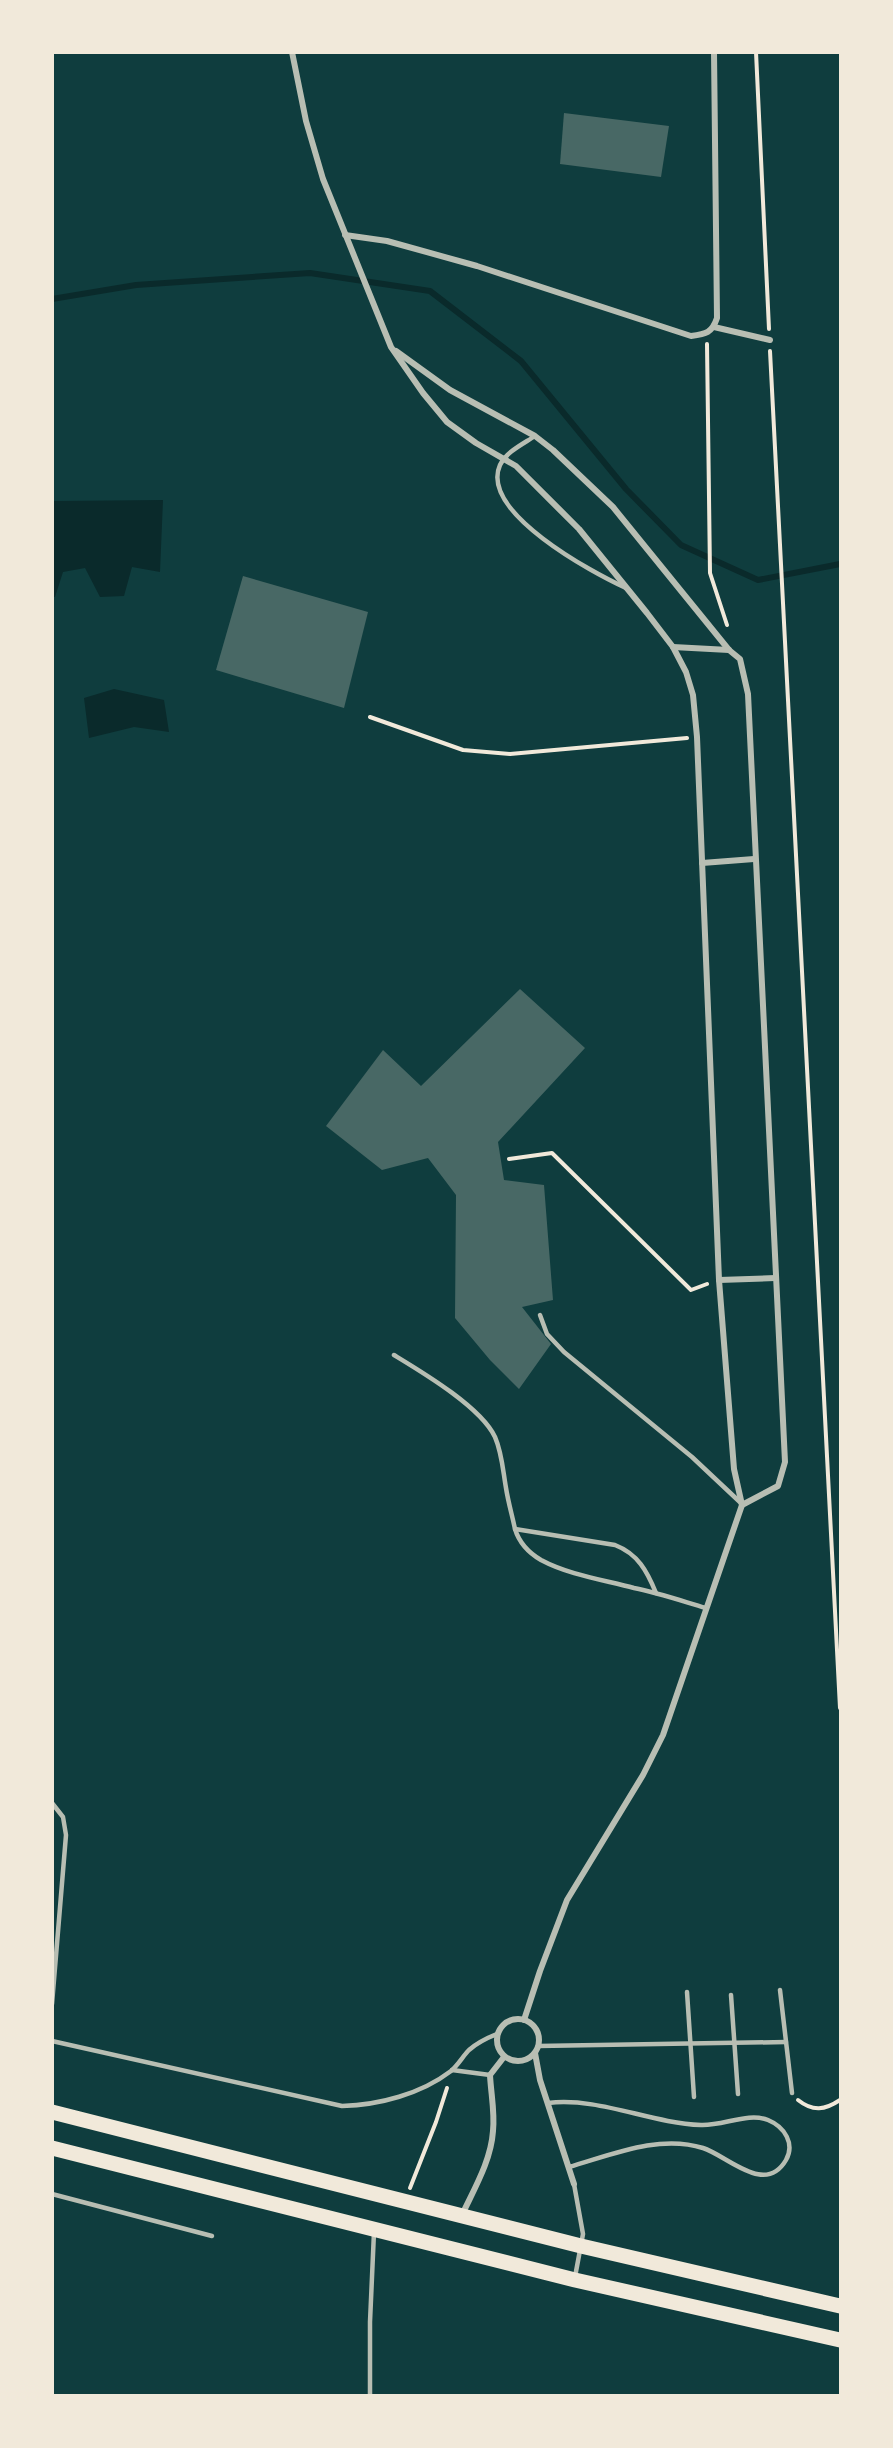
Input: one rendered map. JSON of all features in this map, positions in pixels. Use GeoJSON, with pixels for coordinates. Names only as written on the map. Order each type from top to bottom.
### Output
{"type":"FeatureCollection","features":[{"type":"Feature","properties":{"kind":"main road"},"geometry":{"type":"LineString","coordinates":[[52,2112],[581,2246],[840,2306]]}},
{"type":"Feature","properties":{"kind":"main road"},"geometry":{"type":"LineString","coordinates":[[52,2148],[574,2280],[840,2340]]}},
{"type":"Feature","properties":{"kind":"street"},"geometry":{"type":"LineString","coordinates":[[292,52],[306,120],[323,179],[391,347],[423,393],[447,422],[476,443],[505,458],[579,530],[673,647],[686,672],[693,695],[697,737],[719,1280],[734,1469],[742,1505],[660,1743],[567,1900],[540,1971],[525,2020]]}},
{"type":"Feature","properties":{"kind":"street"},"geometry":{"type":"LineString","coordinates":[[345,235],[387,241],[477,266],[669,330],[691,336],[706,334],[714,327],[717,318],[714,52]]}},
{"type":"Feature","properties":{"kind":"street"},"geometry":{"type":"LineString","coordinates":[[714,327],[770,340]]}},
{"type":"Feature","properties":{"kind":"street"},"geometry":{"type":"LineString","coordinates":[[391,347],[450,390],[535,436],[553,450],[613,507],[729,650],[740,659],[748,694],[754,859],[785,1462],[778,1486],[742,1505]]}},
{"type":"Feature","properties":{"kind":"street"},"geometry":{"type":"LineString","coordinates":[[673,647],[729,650]]}},
{"type":"Feature","properties":{"kind":"street"},"geometry":{"type":"LineString","coordinates":[[702,863],[754,859]]}},
{"type":"Feature","properties":{"kind":"street"},"geometry":{"type":"LineString","coordinates":[[719,1280],[775,1278]]}},
{"type":"Feature","properties":{"kind":"street"},"geometry":{"type":"LineString","coordinates":[[511,2020],[525,2020],[538,2033],[538,2046],[535,2053],[517,2062],[504,2056],[497,2046],[497,2034],[505,2023],[511,2020]]}},
{"type":"Feature","properties":{"kind":"street"},"geometry":{"type":"LineString","coordinates":[[535,2053],[548,2103],[574,2184]]}},
{"type":"Feature","properties":{"kind":"street"},"geometry":{"type":"LineString","coordinates":[[462,2215],[482,2172],[492,2142],[493,2112],[490,2075],[504,2056]]}},
{"type":"Feature","properties":{"kind":"lane"},"geometry":{"type":"LineString","coordinates":[[535,436],[505,458],[498,473],[500,492],[510,509],[540,536],[586,568],[629,590]]}},
{"type":"Feature","properties":{"kind":"lane"},"geometry":{"type":"LineString","coordinates":[[540,1315],[547,1334],[564,1352],[692,1457],[742,1505]]}},
{"type":"Feature","properties":{"kind":"lane"},"geometry":{"type":"LineString","coordinates":[[394,1355],[427,1375],[486,1424],[495,1437],[515,1529],[522,1542],[540,1559],[594,1578],[706,1608]]}},
{"type":"Feature","properties":{"kind":"lane"},"geometry":{"type":"LineString","coordinates":[[515,1529],[615,1545],[625,1549],[645,1569],[656,1593]]}},
{"type":"Feature","properties":{"kind":"lane"},"geometry":{"type":"LineString","coordinates":[[52,1803],[63,1817],[66,1835],[52,2004]]}},
{"type":"Feature","properties":{"kind":"lane"},"geometry":{"type":"LineString","coordinates":[[52,1906],[60,1907]]}},
{"type":"Feature","properties":{"kind":"lane"},"geometry":{"type":"LineString","coordinates":[[780,1990],[792,2092]]}},
{"type":"Feature","properties":{"kind":"lane"},"geometry":{"type":"LineString","coordinates":[[687,1992],[694,2097]]}},
{"type":"Feature","properties":{"kind":"lane"},"geometry":{"type":"LineString","coordinates":[[731,1995],[738,2094]]}},
{"type":"Feature","properties":{"kind":"lane"},"geometry":{"type":"LineString","coordinates":[[52,2042],[342,2106],[364,2106],[411,2093],[452,2070],[481,2041],[497,2034]]}},
{"type":"Feature","properties":{"kind":"lane"},"geometry":{"type":"LineString","coordinates":[[538,2046],[786,2042]]}},
{"type":"Feature","properties":{"kind":"lane"},"geometry":{"type":"LineString","coordinates":[[452,2070],[490,2075]]}},
{"type":"Feature","properties":{"kind":"lane"},"geometry":{"type":"LineString","coordinates":[[548,2103],[582,2102],[647,2118],[703,2125],[747,2118],[766,2119],[784,2132],[789,2144],[788,2157],[784,2164],[772,2174],[766,2175],[755,2175],[702,2148],[673,2143],[638,2147],[569,2167]]}},
{"type":"Feature","properties":{"kind":"lane"},"geometry":{"type":"LineString","coordinates":[[574,2184],[583,2234],[574,2280]]}},
{"type":"Feature","properties":{"kind":"lane"},"geometry":{"type":"LineString","coordinates":[[52,2194],[212,2236]]}},
{"type":"Feature","properties":{"kind":"lane"},"geometry":{"type":"LineString","coordinates":[[370,2396],[374,2229]]}},
{"type":"Feature","properties":{"kind":"path"},"geometry":{"type":"LineString","coordinates":[[756,52],[840,1708]]}},
{"type":"Feature","properties":{"kind":"path"},"geometry":{"type":"LineString","coordinates":[[706,334],[710,573],[728,628]]}},
{"type":"Feature","properties":{"kind":"path"},"geometry":{"type":"LineString","coordinates":[[370,717],[464,750],[510,754],[697,737]]}},
{"type":"Feature","properties":{"kind":"path"},"geometry":{"type":"LineString","coordinates":[[510,1159],[552,1153],[691,1290],[719,1280]]}},
{"type":"Feature","properties":{"kind":"path"},"geometry":{"type":"LineString","coordinates":[[405,2200],[436,2122],[452,2070]]}},
{"type":"Feature","properties":{"kind":"path"},"geometry":{"type":"LineString","coordinates":[[792,2092],[806,2106],[816,2109],[828,2107],[840,2100]]}},
{"type":"Feature","properties":{"kind":"water"},"geometry":{"type":"Polygon","coordinates":[[[163,500],[160,572],[132,567],[124,596],[100,597],[85,568],[63,572],[55,597],[53,597],[53,501],[163,500]]]}},
{"type":"Feature","properties":{"kind":"water"},"geometry":{"type":"Polygon","coordinates":[[[114,689],[164,700],[169,732],[134,727],[89,738],[84,698],[114,689]]]}},
{"type":"Feature","properties":{"kind":"building"},"geometry":{"type":"Polygon","coordinates":[[[564,113],[669,126],[661,177],[560,164],[564,113]]]}},
{"type":"Feature","properties":{"kind":"building"},"geometry":{"type":"Polygon","coordinates":[[[243,576],[368,612],[344,708],[216,670],[243,576]]]}},
{"type":"Feature","properties":{"kind":"building"},"geometry":{"type":"Polygon","coordinates":[[[520,989],[585,1048],[498,1142],[504,1180],[544,1185],[553,1300],[522,1307],[551,1344],[519,1389],[490,1360],[455,1318],[456,1195],[428,1158],[382,1170],[326,1126],[383,1050],[421,1086],[520,989]]]}},
{"type":"Feature","properties":{"kind":"waterway"},"geometry":{"type":"LineString","coordinates":[[52,299],[136,285],[310,273],[430,291],[521,361],[626,489],[681,545],[758,580],[840,564]]}}]}
